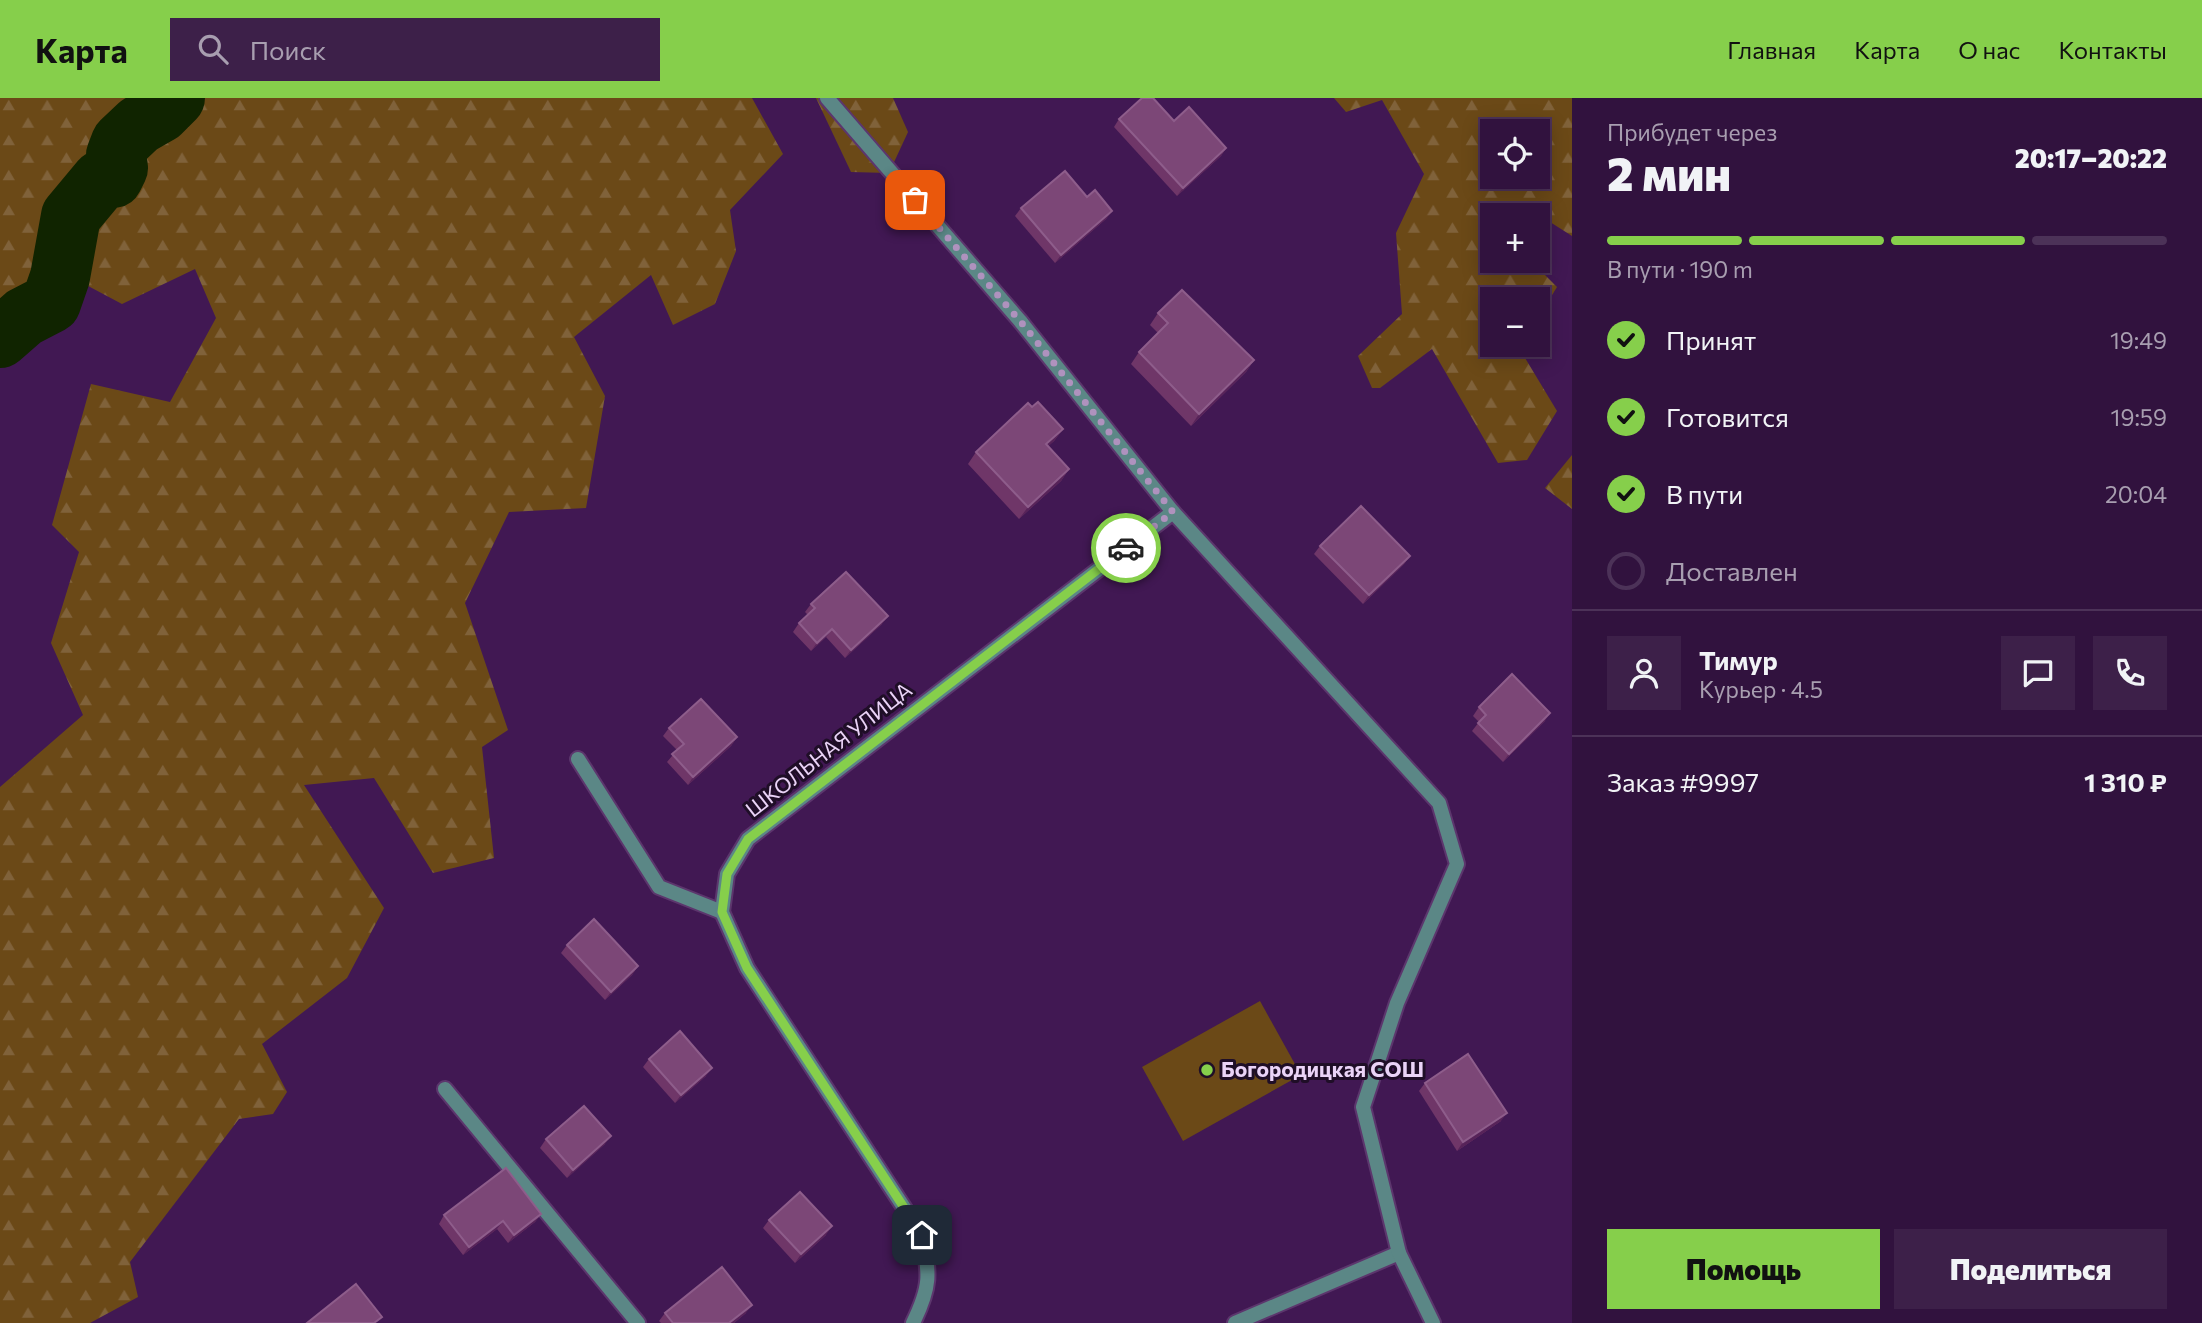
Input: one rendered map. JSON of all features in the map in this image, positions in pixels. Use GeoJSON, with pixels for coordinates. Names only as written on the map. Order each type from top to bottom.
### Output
{"type":"FeatureCollection","features":[{"type":"Feature","properties":{"kind":"street"},"geometry":{"type":"LineString","coordinates":[[827,98],[1021,322],[1173,512],[1439,803],[1457,864],[1397,1003],[1363,1107],[1399,1252],[1433,1323]]}},
{"type":"Feature","properties":{"kind":"street","name":"ШКОЛЬНАЯ УЛИЦА"},"geometry":{"type":"LineString","coordinates":[[722,912],[727,874],[748,839],[1173,512]]}},
{"type":"Feature","properties":{"kind":"street"},"geometry":{"type":"LineString","coordinates":[[578,759],[659,887],[722,912],[747,968],[922,1235],[929,1269],[925,1299],[913,1323]]}},
{"type":"Feature","properties":{"kind":"street"},"geometry":{"type":"LineString","coordinates":[[444,1089],[638,1323]]}},
{"type":"Feature","properties":{"kind":"street"},"geometry":{"type":"LineString","coordinates":[[1235,1323],[1399,1252]]}},
{"type":"Feature","properties":{"kind":"green space"},"geometry":{"type":"Polygon","coordinates":[[[0,98],[752,98],[783,154],[730,210],[736,251],[715,304],[673,325],[651,275],[574,337],[605,396],[586,508],[509,512],[465,603],[508,730],[482,747],[494,858],[433,873],[374,778],[304,785],[384,908],[347,978],[262,1044],[287,1092],[273,1114],[239,1119],[130,1262],[138,1297],[90,1323],[0,1323],[0,787],[83,715],[51,643],[79,552],[52,525],[91,384],[170,402],[216,318],[195,269],[122,304],[75,279],[19,347],[0,355],[0,98]]]}},
{"type":"Feature","properties":{"kind":"green space"},"geometry":{"type":"Polygon","coordinates":[[[816,98],[893,98],[908,132],[889,173],[851,172],[816,98]]]}},
{"type":"Feature","properties":{"kind":"green space"},"geometry":{"type":"Polygon","coordinates":[[[1334,98],[1572,98],[1572,236],[1550,222],[1550,203],[1480,203],[1480,273],[1543,273],[1557,287],[1550,298],[1550,287],[1480,287],[1480,357],[1524,357],[1557,411],[1527,460],[1498,463],[1432,349],[1380,388],[1372,388],[1358,356],[1402,314],[1396,233],[1424,174],[1382,100],[1346,112],[1334,98]]]}},
{"type":"Feature","properties":{"kind":"green space"},"geometry":{"type":"Polygon","coordinates":[[[1572,455],[1572,509],[1545,488],[1572,455]]]}},
{"type":"Feature","properties":{"kind":"green space"},"geometry":{"type":"Polygon","coordinates":[[[1260,1001],[1301,1075],[1183,1141],[1142,1067],[1260,1001]]]}},
{"type":"Feature","properties":{"kind":"building"},"geometry":{"type":"Polygon","coordinates":[[[1142,98],[1153,98],[1174,121],[1189,107],[1226,148],[1183,188],[1119,119],[1142,98]]]}},
{"type":"Feature","properties":{"kind":"building"},"geometry":{"type":"Polygon","coordinates":[[[1065,171],[1087,197],[1095,190],[1112,211],[1061,255],[1021,208],[1065,171]]]}},
{"type":"Feature","properties":{"kind":"building"},"geometry":{"type":"Polygon","coordinates":[[[1182,290],[1254,360],[1199,414],[1139,352],[1168,323],[1158,313],[1182,290]]]}},
{"type":"Feature","properties":{"kind":"building"},"geometry":{"type":"Polygon","coordinates":[[[1038,402],[1063,429],[1046,444],[1069,469],[1028,507],[976,452],[1028,403],[1032,407],[1038,402]]]}},
{"type":"Feature","properties":{"kind":"building"},"geometry":{"type":"Polygon","coordinates":[[[1361,506],[1410,556],[1369,595],[1320,546],[1361,506]]]}},
{"type":"Feature","properties":{"kind":"building"},"geometry":{"type":"Polygon","coordinates":[[[846,572],[888,616],[851,650],[832,629],[817,643],[799,623],[815,608],[811,604],[846,572]]]}},
{"type":"Feature","properties":{"kind":"building"},"geometry":{"type":"Polygon","coordinates":[[[1512,674],[1550,713],[1509,754],[1478,723],[1486,715],[1479,707],[1512,674]]]}},
{"type":"Feature","properties":{"kind":"building"},"geometry":{"type":"Polygon","coordinates":[[[701,699],[737,737],[693,777],[672,754],[684,744],[669,728],[701,699]]]}},
{"type":"Feature","properties":{"kind":"building"},"geometry":{"type":"Polygon","coordinates":[[[594,919],[638,966],[611,992],[567,945],[594,919]]]}},
{"type":"Feature","properties":{"kind":"building"},"geometry":{"type":"Polygon","coordinates":[[[680,1031],[712,1068],[681,1095],[649,1059],[680,1031]]]}},
{"type":"Feature","properties":{"kind":"building"},"geometry":{"type":"Polygon","coordinates":[[[1468,1054],[1507,1113],[1463,1142],[1425,1083],[1468,1054]]]}},
{"type":"Feature","properties":{"kind":"building"},"geometry":{"type":"Polygon","coordinates":[[[584,1106],[611,1136],[573,1170],[546,1139],[584,1106]]]}},
{"type":"Feature","properties":{"kind":"building"},"geometry":{"type":"Polygon","coordinates":[[[506,1168],[541,1214],[514,1235],[503,1221],[469,1247],[444,1215],[506,1168]]]}},
{"type":"Feature","properties":{"kind":"building"},"geometry":{"type":"Polygon","coordinates":[[[800,1192],[832,1226],[801,1254],[769,1220],[800,1192]]]}},
{"type":"Feature","properties":{"kind":"building"},"geometry":{"type":"Polygon","coordinates":[[[722,1267],[752,1305],[729,1323],[673,1323],[665,1313],[722,1267]]]}},
{"type":"Feature","properties":{"kind":"building"},"geometry":{"type":"Polygon","coordinates":[[[356,1284],[382,1317],[374,1323],[307,1323],[356,1284]]]}},
{"type":"Feature","properties":{"kind":"waterway"},"geometry":{"type":"LineString","coordinates":[[0,338],[24,317],[51,303],[60,277],[71,216],[101,180],[113,178],[118,168],[116,155],[121,142],[139,125],[160,113],[175,98]]}},
{"type":"Feature","properties":{"kind":"way so far"},"geometry":{"type":"LineString","coordinates":[[915,200],[1021,322],[1173,512],[1126,548]]}},
{"type":"Feature","properties":{"kind":"place","name":"Богородицкая СОШ"},"geometry":{"type":"Point","coordinates":[1207,1070]}},
{"type":"Feature","properties":{"kind":"route"},"geometry":{"type":"LineString","coordinates":[[922,1235],[747,968],[722,912],[727,874],[748,839],[1126,548]]}}]}
